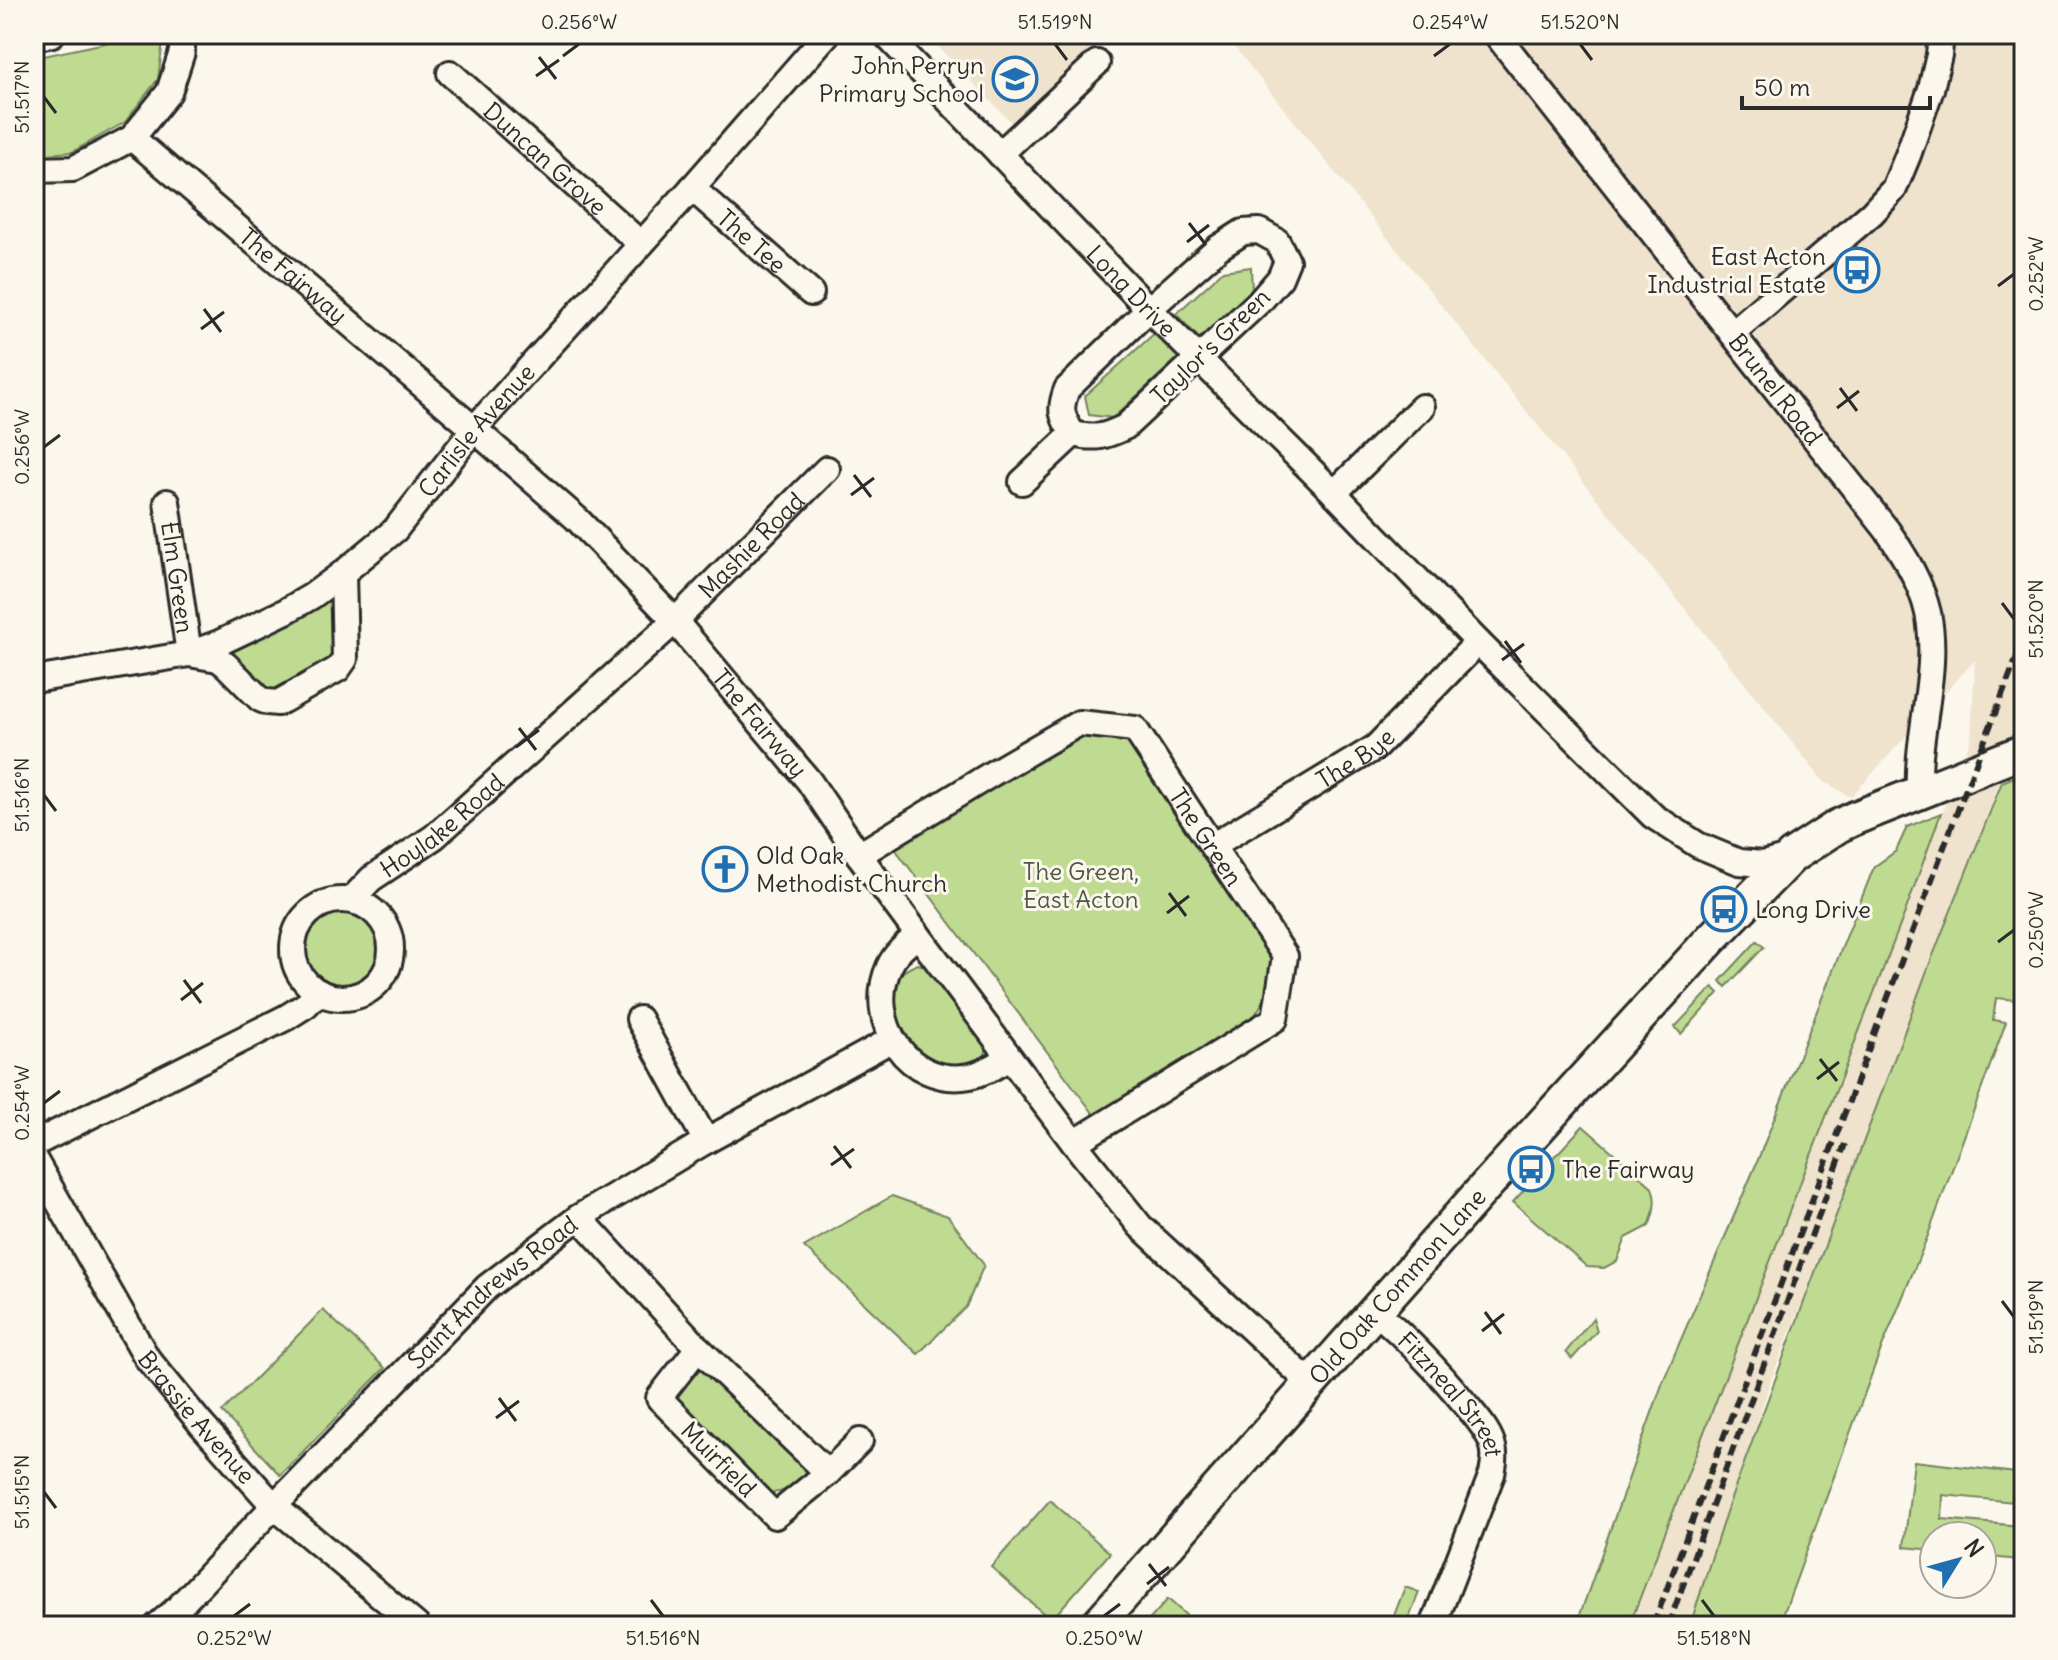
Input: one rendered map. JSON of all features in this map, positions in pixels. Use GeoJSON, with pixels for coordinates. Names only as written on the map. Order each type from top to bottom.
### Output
{"type":"FeatureCollection","features":[{"type":"Feature","properties":{"kind":"street"},"geometry":{"type":"LineString","coordinates":[[34,38],[52,34]]}},
{"type":"Feature","properties":{"kind":"street"},"geometry":{"type":"LineString","coordinates":[[34,170],[73,169],[132,138],[169,92],[182,52],[182,34]]}},
{"type":"Feature","properties":{"kind":"street","name":"Carlisle Avenue"},"geometry":{"type":"LineString","coordinates":[[34,680],[189,654],[286,611],[343,573],[395,530],[474,429],[827,34]]}},
{"type":"Feature","properties":{"kind":"street","name":"Long Drive"},"geometry":{"type":"LineString","coordinates":[[885,34],[1149,309],[1653,816],[1698,845],[1739,862],[1763,864],[1792,856]]}},
{"type":"Feature","properties":{"kind":"street","name":"Brunel Road"},"geometry":{"type":"LineString","coordinates":[[1496,34],[1887,530],[1916,578],[1928,613],[1931,661],[1918,772],[1919,792]]}},
{"type":"Feature","properties":{"kind":"street"},"geometry":{"type":"LineString","coordinates":[[1732,333],[1872,213],[1894,189],[1931,89],[1941,34]]}},
{"type":"Feature","properties":{"kind":"street"},"geometry":{"type":"LineString","coordinates":[[1000,154],[1097,63]]}},
{"type":"Feature","properties":{"kind":"street","name":"Duncan Grove"},"geometry":{"type":"LineString","coordinates":[[450,73],[641,244]]}},
{"type":"Feature","properties":{"kind":"street","name":"The Fairway"},"geometry":{"type":"LineString","coordinates":[[132,138],[577,519],[675,621],[809,781],[859,855],[1009,1058],[1140,1226],[1310,1383]]}},
{"type":"Feature","properties":{"kind":"street","name":"The Tee"},"geometry":{"type":"LineString","coordinates":[[692,188],[811,293]]}},
{"type":"Feature","properties":{"kind":"street","name":"Taylor's Green"},"geometry":{"type":"LineString","coordinates":[[1259,231],[1277,241],[1287,261],[1280,278],[1262,299],[1125,427],[1106,436],[1073,434],[1064,421],[1060,405],[1067,389],[1149,309],[1218,248],[1243,232],[1259,231]]}},
{"type":"Feature","properties":{"kind":"street"},"geometry":{"type":"LineString","coordinates":[[1334,493],[1422,407]]}},
{"type":"Feature","properties":{"kind":"street"},"geometry":{"type":"LineString","coordinates":[[1022,482],[1073,434]]}},
{"type":"Feature","properties":{"kind":"street","name":"Mashie Road"},"geometry":{"type":"LineString","coordinates":[[675,621],[827,469]]}},
{"type":"Feature","properties":{"kind":"street","name":"Elm Green"},"geometry":{"type":"LineString","coordinates":[[167,502],[189,654]]}},
{"type":"Feature","properties":{"kind":"street"},"geometry":{"type":"LineString","coordinates":[[189,654],[218,659],[260,699],[278,703],[338,669],[345,659],[343,573]]}},
{"type":"Feature","properties":{"kind":"street","name":"Hoylake Road"},"geometry":{"type":"LineString","coordinates":[[351,900],[371,879],[434,837],[675,621]]}},
{"type":"Feature","properties":{"kind":"street","name":"The Bye"},"geometry":{"type":"LineString","coordinates":[[1212,846],[1376,747],[1478,642]]}},
{"type":"Feature","properties":{"kind":"street","name":"The Green"},"geometry":{"type":"LineString","coordinates":[[859,855],[1079,723],[1135,729],[1285,956],[1275,1019],[1074,1143]]}},
{"type":"Feature","properties":{"kind":"street","name":"Old Oak Common Lane"},"geometry":{"type":"LineString","coordinates":[[1096,1626],[1635,1022],[1792,856],[1838,826],[2024,751]]}},
{"type":"Feature","properties":{"kind":"street","name":"Hoylake Road"},"geometry":{"type":"LineString","coordinates":[[336,900],[351,900],[367,906],[380,917],[388,932],[391,948],[388,965],[380,980],[367,991],[352,997],[335,997],[319,992],[297,970],[293,955],[299,924],[308,912],[336,900]]}},
{"type":"Feature","properties":{"kind":"street"},"geometry":{"type":"LineString","coordinates":[[918,935],[902,948],[890,964],[884,982],[882,1005],[891,1040],[903,1056],[928,1072],[948,1077],[970,1076],[991,1069],[1009,1058]]}},
{"type":"Feature","properties":{"kind":"street"},"geometry":{"type":"LineString","coordinates":[[34,1144],[287,1017],[319,992]]}},
{"type":"Feature","properties":{"kind":"street"},"geometry":{"type":"LineString","coordinates":[[639,1019],[706,1141]]}},
{"type":"Feature","properties":{"kind":"street","name":"Saint Andrews Road"},"geometry":{"type":"LineString","coordinates":[[157,1626],[177,1609],[487,1287],[579,1217],[706,1141],[891,1040]]}},
{"type":"Feature","properties":{"kind":"street","name":"Brassie Avenue"},"geometry":{"type":"LineString","coordinates":[[34,1159],[147,1358],[201,1424],[274,1506],[417,1626]]}},
{"type":"Feature","properties":{"kind":"street"},"geometry":{"type":"LineString","coordinates":[[579,1217],[698,1348],[828,1473]]}},
{"type":"Feature","properties":{"kind":"street","name":"Fitzneal Street"},"geometry":{"type":"LineString","coordinates":[[1375,1311],[1436,1369],[1476,1418],[1492,1444],[1495,1459],[1492,1474],[1433,1626]]}},
{"type":"Feature","properties":{"kind":"street","name":"Muirfield"},"geometry":{"type":"LineString","coordinates":[[698,1348],[659,1398],[775,1516],[828,1473],[860,1441]]}},
{"type":"Feature","properties":{"kind":"shaded area","name":"John Perryn Primary School"},"geometry":{"type":"Polygon","coordinates":[[[926,34],[1105,34],[1014,125],[926,34]]]}},
{"type":"Feature","properties":{"kind":"shaded area"},"geometry":{"type":"Polygon","coordinates":[[[1224,34],[2024,34],[2024,721],[1770,1383],[1690,1626],[1629,1626],[1971,739],[1975,660],[1851,797],[1823,781],[1224,34]]]}},
{"type":"Feature","properties":{"kind":"green space"},"geometry":{"type":"Polygon","coordinates":[[[148,34],[164,34],[158,79],[125,122],[72,152],[34,155],[34,58],[148,34]]]}},
{"type":"Feature","properties":{"kind":"green space"},"geometry":{"type":"Polygon","coordinates":[[[1251,267],[1252,292],[1200,339],[1176,314],[1223,271],[1251,267]]]}},
{"type":"Feature","properties":{"kind":"green space"},"geometry":{"type":"Polygon","coordinates":[[[1156,332],[1179,357],[1113,418],[1089,415],[1085,396],[1156,332]]]}},
{"type":"Feature","properties":{"kind":"green space"},"geometry":{"type":"Polygon","coordinates":[[[336,589],[336,659],[275,696],[229,657],[233,648],[336,589]]]}},
{"type":"Feature","properties":{"kind":"green space","name":"The Green, East Acton"},"geometry":{"type":"Polygon","coordinates":[[[1088,728],[1134,732],[1275,956],[1276,981],[1255,1015],[1096,1117],[893,846],[1088,728]]]}},
{"type":"Feature","properties":{"kind":"green space"},"geometry":{"type":"Polygon","coordinates":[[[2024,773],[2024,948],[2015,1000],[1996,998],[1993,1020],[2006,1022],[1779,1626],[1690,1626],[1726,1512],[1928,968],[2002,782],[2024,773]]]}},
{"type":"Feature","properties":{"kind":"green space"},"geometry":{"type":"Polygon","coordinates":[[[1941,813],[1629,1626],[1576,1626],[1664,1379],[1755,1167],[1874,867],[1896,851],[1907,827],[1941,813]]]}},
{"type":"Feature","properties":{"kind":"green space"},"geometry":{"type":"Polygon","coordinates":[[[342,910],[357,913],[369,921],[377,933],[380,948],[377,963],[369,975],[357,983],[342,986],[327,983],[315,975],[307,963],[304,948],[307,933],[315,921],[327,913],[342,910]]]}},
{"type":"Feature","properties":{"kind":"green space"},"geometry":{"type":"Polygon","coordinates":[[[1757,941],[1764,947],[1726,987],[1720,981],[1757,941]]]}},
{"type":"Feature","properties":{"kind":"green space"},"geometry":{"type":"Polygon","coordinates":[[[918,964],[931,968],[986,1042],[986,1053],[981,1060],[964,1066],[943,1065],[921,1055],[905,1039],[894,1010],[894,989],[902,973],[918,964]]]}},
{"type":"Feature","properties":{"kind":"green space"},"geometry":{"type":"Polygon","coordinates":[[[1713,987],[1719,993],[1681,1034],[1675,1027],[1713,987]]]}},
{"type":"Feature","properties":{"kind":"green space"},"geometry":{"type":"Polygon","coordinates":[[[1583,1126],[1651,1186],[1655,1201],[1649,1226],[1626,1238],[1617,1261],[1604,1268],[1587,1267],[1513,1202],[1583,1126]]]}},
{"type":"Feature","properties":{"kind":"green space"},"geometry":{"type":"Polygon","coordinates":[[[892,1196],[948,1216],[984,1265],[966,1307],[918,1354],[804,1247],[892,1196]]]}},
{"type":"Feature","properties":{"kind":"green space"},"geometry":{"type":"Polygon","coordinates":[[[323,1310],[385,1368],[280,1475],[222,1412],[323,1310]]]}},
{"type":"Feature","properties":{"kind":"green space"},"geometry":{"type":"Polygon","coordinates":[[[1593,1318],[1597,1331],[1572,1359],[1566,1352],[1593,1318]]]}},
{"type":"Feature","properties":{"kind":"green space"},"geometry":{"type":"Polygon","coordinates":[[[699,1359],[810,1471],[785,1490],[767,1492],[673,1396],[699,1359]]]}},
{"type":"Feature","properties":{"kind":"green space"},"geometry":{"type":"Polygon","coordinates":[[[1914,1461],[2024,1474],[2024,1503],[1943,1495],[1942,1519],[1953,1520],[1918,1520],[1918,1548],[1904,1547],[1914,1461]]]}},
{"type":"Feature","properties":{"kind":"green space"},"geometry":{"type":"Polygon","coordinates":[[[1050,1500],[1110,1553],[1051,1620],[991,1567],[1050,1500]]]}},
{"type":"Feature","properties":{"kind":"green space"},"geometry":{"type":"Polygon","coordinates":[[[1998,1524],[2021,1526],[2018,1560],[1998,1558],[1998,1524]]]}},
{"type":"Feature","properties":{"kind":"green space"},"geometry":{"type":"Polygon","coordinates":[[[1405,1587],[1419,1592],[1406,1626],[1390,1626],[1405,1587]]]}},
{"type":"Feature","properties":{"kind":"green space"},"geometry":{"type":"Polygon","coordinates":[[[1168,1599],[1198,1626],[1144,1626],[1168,1599]]]}},
{"type":"Feature","properties":{"kind":"railway"},"geometry":{"type":"LineString","coordinates":[[1653,1626],[2024,639]]}},
{"type":"Feature","properties":{"kind":"railway"},"geometry":{"type":"LineString","coordinates":[[1668,1626],[1845,1144]]}},
{"type":"Feature","properties":{"kind":"place","name":"John Perryn Primary School"},"geometry":{"type":"Point","coordinates":[1015,79]}},
{"type":"Feature","properties":{"kind":"place","name":"East Acton Industrial Estate"},"geometry":{"type":"Point","coordinates":[1857,270]}},
{"type":"Feature","properties":{"kind":"place","name":"Old Oak Methodist Church"},"geometry":{"type":"Point","coordinates":[725,869]}},
{"type":"Feature","properties":{"kind":"place","name":"Long Drive"},"geometry":{"type":"Point","coordinates":[1724,909]}},
{"type":"Feature","properties":{"kind":"place","name":"The Fairway"},"geometry":{"type":"Point","coordinates":[1531,1169]}}]}
